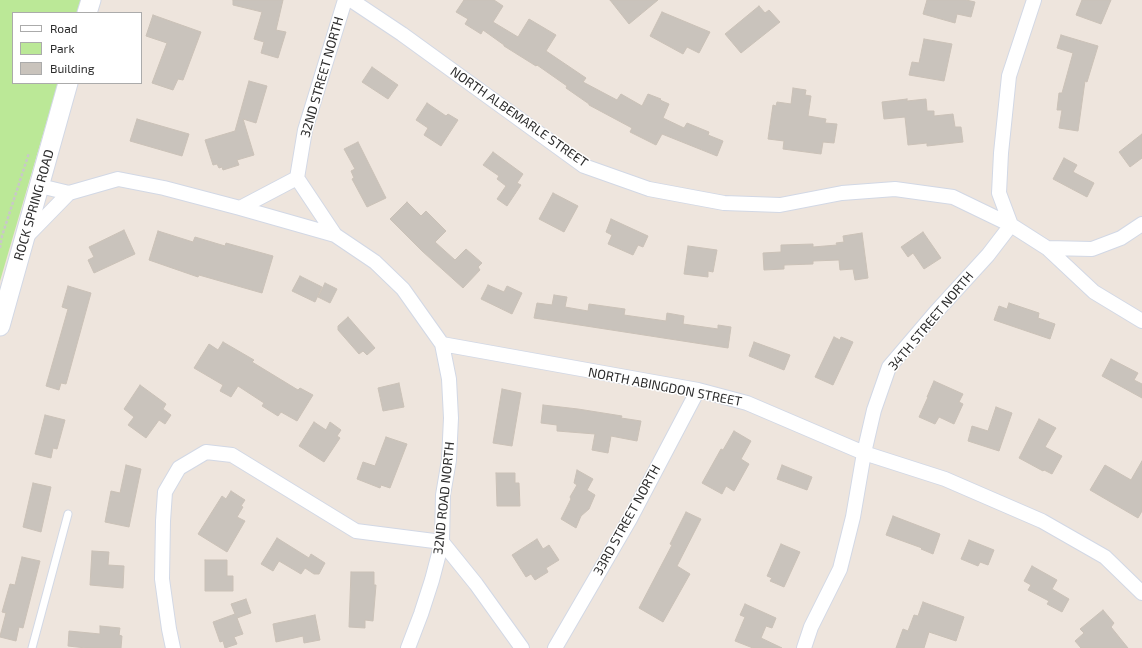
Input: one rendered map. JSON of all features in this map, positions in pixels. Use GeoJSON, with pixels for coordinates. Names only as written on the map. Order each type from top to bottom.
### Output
{"type":"FeatureCollection","features":[{"type":"Feature","properties":{"kind":"street"},"geometry":{"type":"LineString","coordinates":[[88,12],[91,0]]}},
{"type":"Feature","properties":{"kind":"street","name":"32ND STREET NORTH"},"geometry":{"type":"LineString","coordinates":[[297,178],[305,130],[345,0]]}},
{"type":"Feature","properties":{"kind":"street","name":"NORTH ALBEMARLE STREET"},"geometry":{"type":"LineString","coordinates":[[351,0],[402,34],[584,166],[649,189],[724,203],[780,205],[842,193],[895,189],[953,197],[1011,225],[1047,248],[1094,292],[1142,321]]}},
{"type":"Feature","properties":{"kind":"street"},"geometry":{"type":"LineString","coordinates":[[1011,225],[999,193],[1001,153],[1009,76],[1034,0]]}},
{"type":"Feature","properties":{"kind":"street","name":"ROCK SPRING ROAD"},"geometry":{"type":"LineString","coordinates":[[0,326],[68,84]]}},
{"type":"Feature","properties":{"kind":"street"},"geometry":{"type":"LineString","coordinates":[[240,208],[297,178],[335,236]]}},
{"type":"Feature","properties":{"kind":"street"},"geometry":{"type":"LineString","coordinates":[[40,186],[69,193],[118,179],[164,188],[240,208],[335,236],[375,262],[403,289],[442,344]]}},
{"type":"Feature","properties":{"kind":"street"},"geometry":{"type":"LineString","coordinates":[[26,237],[69,193]]}},
{"type":"Feature","properties":{"kind":"street"},"geometry":{"type":"LineString","coordinates":[[1047,248],[1092,250],[1121,238],[1142,224]]}},
{"type":"Feature","properties":{"kind":"street","name":"34TH STREET NORTH"},"geometry":{"type":"LineString","coordinates":[[804,648],[811,626],[840,569],[853,517],[864,453],[874,410],[889,367],[935,313],[988,255],[1011,225]]}},
{"type":"Feature","properties":{"kind":"street","name":"NORTH ABINGDON STREET"},"geometry":{"type":"LineString","coordinates":[[442,344],[698,390],[747,403],[864,453],[944,479],[1042,520],[1105,557],[1142,593]]}},
{"type":"Feature","properties":{"kind":"street","name":"32ND ROAD NORTH"},"geometry":{"type":"LineString","coordinates":[[408,648],[432,580],[442,542],[444,495],[449,460],[451,418],[449,379],[442,344]]}},
{"type":"Feature","properties":{"kind":"street","name":"33RD STREET NORTH"},"geometry":{"type":"LineString","coordinates":[[555,648],[630,519],[698,390]]}},
{"type":"Feature","properties":{"kind":"street"},"geometry":{"type":"LineString","coordinates":[[173,648],[162,579],[165,492],[180,468],[206,452],[232,455],[356,531],[442,542],[476,584],[522,648]]}},
{"type":"Feature","properties":{"kind":"lane"},"geometry":{"type":"LineString","coordinates":[[32,648],[68,514]]}},
{"type":"Feature","properties":{"kind":"path"},"geometry":{"type":"LineString","coordinates":[[0,248],[2,236],[31,147]]}},
{"type":"Feature","properties":{"kind":"green space"},"geometry":{"type":"Polygon","coordinates":[[[0,0],[82,0],[78,12],[12,12],[12,84],[58,84],[0,281],[0,0]]]}},
{"type":"Feature","properties":{"kind":"building"},"geometry":{"type":"Polygon","coordinates":[[[233,0],[283,0],[276,30],[286,32],[278,58],[261,53],[264,42],[254,39],[262,12],[233,5],[233,0]]]}},
{"type":"Feature","properties":{"kind":"building"},"geometry":{"type":"Polygon","coordinates":[[[464,0],[494,0],[503,6],[493,22],[518,37],[529,19],[556,35],[546,51],[586,78],[583,82],[617,100],[621,94],[642,106],[648,94],[661,99],[660,100],[669,104],[663,118],[684,128],[687,123],[709,132],[708,135],[723,141],[717,156],[662,134],[656,145],[630,132],[632,128],[589,105],[566,88],[567,86],[537,65],[536,66],[504,46],[483,30],[481,34],[465,24],[468,19],[456,12],[464,0]]]}},
{"type":"Feature","properties":{"kind":"building"},"geometry":{"type":"Polygon","coordinates":[[[610,0],[658,0],[629,24],[610,0]]]}},
{"type":"Feature","properties":{"kind":"building"},"geometry":{"type":"Polygon","coordinates":[[[927,0],[966,0],[975,2],[971,17],[957,14],[955,23],[923,14],[927,0]]]}},
{"type":"Feature","properties":{"kind":"building"},"geometry":{"type":"Polygon","coordinates":[[[1082,0],[1111,0],[1101,24],[1076,15],[1082,0]]]}},
{"type":"Feature","properties":{"kind":"building"},"geometry":{"type":"Polygon","coordinates":[[[759,6],[765,13],[769,10],[780,22],[741,53],[725,34],[759,6]]]}},
{"type":"Feature","properties":{"kind":"building"},"geometry":{"type":"Polygon","coordinates":[[[662,12],[710,32],[699,53],[687,47],[683,54],[650,36],[662,12]]]}},
{"type":"Feature","properties":{"kind":"building"},"geometry":{"type":"Polygon","coordinates":[[[153,15],[201,32],[183,80],[178,79],[173,90],[152,83],[167,43],[146,36],[153,15]]]}},
{"type":"Feature","properties":{"kind":"building"},"geometry":{"type":"Polygon","coordinates":[[[1061,35],[1098,46],[1087,82],[1085,81],[1078,131],[1059,128],[1062,110],[1057,110],[1059,93],[1062,93],[1073,53],[1057,48],[1061,35]]]}},
{"type":"Feature","properties":{"kind":"building"},"geometry":{"type":"Polygon","coordinates":[[[924,39],[952,44],[944,81],[909,75],[912,62],[919,63],[924,39]]]}},
{"type":"Feature","properties":{"kind":"building"},"geometry":{"type":"Polygon","coordinates":[[[372,67],[398,85],[388,99],[362,82],[372,67]]]}},
{"type":"Feature","properties":{"kind":"building"},"geometry":{"type":"Polygon","coordinates":[[[249,81],[267,86],[256,123],[243,119],[254,155],[237,160],[239,165],[223,170],[222,167],[219,168],[217,164],[213,165],[205,140],[235,131],[249,81]]]}},
{"type":"Feature","properties":{"kind":"building"},"geometry":{"type":"Polygon","coordinates":[[[793,88],[806,90],[805,95],[811,96],[808,116],[826,119],[825,123],[837,124],[834,143],[823,142],[821,154],[783,149],[784,141],[768,139],[773,105],[776,106],[777,102],[791,104],[793,88]]]}},
{"type":"Feature","properties":{"kind":"building"},"geometry":{"type":"Polygon","coordinates":[[[907,99],[907,101],[926,99],[927,111],[934,111],[934,116],[953,114],[955,127],[961,127],[963,142],[927,146],[927,143],[908,145],[905,117],[884,119],[882,102],[907,99]]]}},
{"type":"Feature","properties":{"kind":"building"},"geometry":{"type":"Polygon","coordinates":[[[427,103],[446,116],[448,114],[458,120],[441,146],[424,135],[428,128],[416,120],[427,103]]]}},
{"type":"Feature","properties":{"kind":"building"},"geometry":{"type":"Polygon","coordinates":[[[137,119],[189,134],[182,156],[130,141],[137,119]]]}},
{"type":"Feature","properties":{"kind":"building"},"geometry":{"type":"Polygon","coordinates":[[[1142,134],[1142,158],[1130,167],[1119,152],[1142,134]]]}},
{"type":"Feature","properties":{"kind":"building"},"geometry":{"type":"Polygon","coordinates":[[[358,142],[386,198],[367,207],[352,179],[354,178],[351,171],[355,169],[344,149],[358,142]]]}},
{"type":"Feature","properties":{"kind":"building"},"geometry":{"type":"Polygon","coordinates":[[[493,152],[523,174],[517,183],[521,185],[507,206],[497,199],[506,186],[497,179],[499,176],[483,165],[493,152]]]}},
{"type":"Feature","properties":{"kind":"building"},"geometry":{"type":"Polygon","coordinates":[[[1064,158],[1077,165],[1073,172],[1094,183],[1087,197],[1053,179],[1064,158]]]}},
{"type":"Feature","properties":{"kind":"building"},"geometry":{"type":"Polygon","coordinates":[[[553,193],[578,206],[564,232],[539,219],[553,193]]]}},
{"type":"Feature","properties":{"kind":"building"},"geometry":{"type":"Polygon","coordinates":[[[407,202],[421,216],[426,211],[446,231],[435,242],[455,260],[466,249],[482,263],[478,267],[480,270],[463,288],[422,251],[390,219],[407,202]]]}},
{"type":"Feature","properties":{"kind":"building"},"geometry":{"type":"Polygon","coordinates":[[[611,219],[648,236],[643,247],[638,245],[633,255],[608,244],[612,235],[606,232],[611,219]]]}},
{"type":"Feature","properties":{"kind":"building"},"geometry":{"type":"Polygon","coordinates":[[[124,230],[135,254],[94,273],[88,260],[94,257],[89,247],[124,230]]]}},
{"type":"Feature","properties":{"kind":"building"},"geometry":{"type":"Polygon","coordinates":[[[158,231],[193,242],[195,237],[225,246],[226,243],[273,256],[262,293],[199,275],[198,277],[149,260],[158,231]]]}},
{"type":"Feature","properties":{"kind":"building"},"geometry":{"type":"Polygon","coordinates":[[[923,232],[941,258],[924,269],[913,253],[908,257],[901,247],[923,232]]]}},
{"type":"Feature","properties":{"kind":"building"},"geometry":{"type":"Polygon","coordinates":[[[862,233],[868,278],[855,280],[853,269],[840,270],[839,260],[813,261],[813,264],[784,265],[784,269],[764,270],[763,253],[781,252],[781,245],[813,244],[813,247],[837,245],[836,243],[844,242],[843,236],[862,233]]]}},
{"type":"Feature","properties":{"kind":"building"},"geometry":{"type":"Polygon","coordinates":[[[688,246],[717,250],[713,272],[708,271],[708,277],[684,274],[688,246]]]}},
{"type":"Feature","properties":{"kind":"building"},"geometry":{"type":"Polygon","coordinates":[[[300,276],[322,287],[315,302],[292,291],[300,276]]]}},
{"type":"Feature","properties":{"kind":"building"},"geometry":{"type":"Polygon","coordinates":[[[325,283],[337,289],[330,303],[318,297],[325,283]]]}},
{"type":"Feature","properties":{"kind":"building"},"geometry":{"type":"Polygon","coordinates":[[[488,285],[504,292],[507,286],[522,293],[512,314],[481,299],[488,285]]]}},
{"type":"Feature","properties":{"kind":"building"},"geometry":{"type":"Polygon","coordinates":[[[68,286],[91,293],[66,384],[61,383],[59,390],[46,386],[68,309],[62,307],[68,286]]]}},
{"type":"Feature","properties":{"kind":"building"},"geometry":{"type":"Polygon","coordinates":[[[554,295],[567,297],[565,307],[588,311],[589,304],[625,309],[624,315],[666,321],[667,313],[684,316],[683,324],[718,329],[718,325],[731,327],[728,348],[534,318],[537,303],[552,305],[554,295]]]}},
{"type":"Feature","properties":{"kind":"building"},"geometry":{"type":"Polygon","coordinates":[[[1009,303],[1039,313],[1038,318],[1055,324],[1050,339],[994,320],[999,306],[1007,309],[1009,303]]]}},
{"type":"Feature","properties":{"kind":"building"},"geometry":{"type":"Polygon","coordinates":[[[348,317],[375,348],[367,355],[363,351],[359,354],[338,330],[338,326],[348,317]]]}},
{"type":"Feature","properties":{"kind":"building"},"geometry":{"type":"Polygon","coordinates":[[[834,337],[840,340],[841,337],[853,342],[833,385],[815,377],[834,337]]]}},
{"type":"Feature","properties":{"kind":"building"},"geometry":{"type":"Polygon","coordinates":[[[223,342],[254,360],[252,362],[298,390],[300,388],[313,395],[297,421],[281,412],[278,416],[262,406],[264,403],[238,386],[231,397],[220,391],[223,385],[194,368],[209,344],[218,350],[223,342]]]}},
{"type":"Feature","properties":{"kind":"building"},"geometry":{"type":"Polygon","coordinates":[[[754,342],[790,355],[784,370],[749,356],[754,342]]]}},
{"type":"Feature","properties":{"kind":"building"},"geometry":{"type":"Polygon","coordinates":[[[1111,359],[1138,373],[1134,380],[1142,384],[1142,398],[1102,376],[1111,359]]]}},
{"type":"Feature","properties":{"kind":"building"},"geometry":{"type":"Polygon","coordinates":[[[934,381],[963,394],[959,402],[963,404],[954,424],[939,417],[935,424],[919,417],[934,381]]]}},
{"type":"Feature","properties":{"kind":"building"},"geometry":{"type":"Polygon","coordinates":[[[399,383],[404,407],[383,411],[378,388],[399,383]]]}},
{"type":"Feature","properties":{"kind":"building"},"geometry":{"type":"Polygon","coordinates":[[[140,385],[166,404],[163,409],[171,415],[165,424],[159,420],[146,438],[128,425],[134,417],[124,409],[140,385]]]}},
{"type":"Feature","properties":{"kind":"building"},"geometry":{"type":"Polygon","coordinates":[[[502,389],[521,393],[512,446],[493,443],[502,389]]]}},
{"type":"Feature","properties":{"kind":"building"},"geometry":{"type":"Polygon","coordinates":[[[543,405],[622,416],[621,418],[641,421],[637,441],[611,436],[608,453],[592,450],[595,434],[557,431],[557,425],[541,423],[543,405]]]}},
{"type":"Feature","properties":{"kind":"building"},"geometry":{"type":"Polygon","coordinates":[[[996,407],[1012,413],[999,451],[968,441],[972,426],[988,431],[996,407]]]}},
{"type":"Feature","properties":{"kind":"building"},"geometry":{"type":"Polygon","coordinates":[[[45,415],[65,420],[57,449],[53,448],[51,458],[35,454],[45,415]]]}},
{"type":"Feature","properties":{"kind":"building"},"geometry":{"type":"Polygon","coordinates":[[[1039,419],[1056,428],[1045,447],[1062,456],[1052,474],[1044,470],[1043,471],[1019,458],[1039,419]]]}},
{"type":"Feature","properties":{"kind":"building"},"geometry":{"type":"Polygon","coordinates":[[[314,422],[326,430],[330,422],[341,430],[337,436],[340,438],[324,462],[299,446],[314,422]]]}},
{"type":"Feature","properties":{"kind":"building"},"geometry":{"type":"Polygon","coordinates":[[[734,431],[751,441],[741,459],[749,464],[734,491],[726,486],[722,494],[702,483],[721,449],[723,450],[734,431]]]}},
{"type":"Feature","properties":{"kind":"building"},"geometry":{"type":"Polygon","coordinates":[[[386,437],[407,444],[390,488],[381,485],[380,488],[357,479],[363,462],[375,466],[386,437]]]}},
{"type":"Feature","properties":{"kind":"building"},"geometry":{"type":"Polygon","coordinates":[[[1142,461],[1142,511],[1138,518],[1090,490],[1105,465],[1131,480],[1142,461]]]}},
{"type":"Feature","properties":{"kind":"building"},"geometry":{"type":"Polygon","coordinates":[[[126,465],[141,469],[129,527],[105,522],[111,491],[120,493],[126,465]]]}},
{"type":"Feature","properties":{"kind":"building"},"geometry":{"type":"Polygon","coordinates":[[[782,465],[812,477],[807,490],[777,479],[782,465]]]}},
{"type":"Feature","properties":{"kind":"building"},"geometry":{"type":"Polygon","coordinates":[[[577,470],[593,479],[587,490],[595,495],[589,509],[581,516],[576,528],[561,519],[571,499],[570,497],[577,485],[574,483],[577,470]]]}},
{"type":"Feature","properties":{"kind":"building"},"geometry":{"type":"Polygon","coordinates":[[[496,473],[515,473],[515,483],[519,483],[520,506],[497,506],[496,473]]]}},
{"type":"Feature","properties":{"kind":"building"},"geometry":{"type":"Polygon","coordinates":[[[33,483],[51,487],[41,532],[23,527],[33,483]]]}},
{"type":"Feature","properties":{"kind":"building"},"geometry":{"type":"Polygon","coordinates":[[[231,491],[245,500],[237,517],[245,521],[227,552],[198,534],[222,496],[226,499],[231,491]]]}},
{"type":"Feature","properties":{"kind":"building"},"geometry":{"type":"Polygon","coordinates":[[[686,512],[701,519],[677,566],[690,574],[663,622],[639,608],[672,545],[670,544],[686,512]]]}},
{"type":"Feature","properties":{"kind":"building"},"geometry":{"type":"Polygon","coordinates":[[[893,516],[940,534],[933,554],[921,549],[922,548],[886,535],[893,516]]]}},
{"type":"Feature","properties":{"kind":"building"},"geometry":{"type":"Polygon","coordinates":[[[277,538],[309,558],[311,554],[325,563],[319,574],[314,574],[305,568],[301,574],[279,561],[273,571],[261,564],[277,538]]]}},
{"type":"Feature","properties":{"kind":"building"},"geometry":{"type":"Polygon","coordinates":[[[537,539],[543,549],[549,545],[559,560],[546,568],[548,572],[535,580],[531,574],[526,577],[512,555],[537,539]]]}},
{"type":"Feature","properties":{"kind":"building"},"geometry":{"type":"Polygon","coordinates":[[[969,540],[994,550],[988,565],[980,562],[978,566],[961,559],[969,540]]]}},
{"type":"Feature","properties":{"kind":"building"},"geometry":{"type":"Polygon","coordinates":[[[781,544],[800,552],[784,587],[770,581],[772,578],[767,576],[781,544]]]}},
{"type":"Feature","properties":{"kind":"building"},"geometry":{"type":"Polygon","coordinates":[[[92,551],[109,552],[108,565],[124,566],[123,588],[90,585],[92,551]]]}},
{"type":"Feature","properties":{"kind":"building"},"geometry":{"type":"Polygon","coordinates":[[[22,557],[40,561],[23,628],[19,627],[16,641],[0,636],[6,613],[2,612],[10,584],[15,585],[22,557]]]}},
{"type":"Feature","properties":{"kind":"building"},"geometry":{"type":"Polygon","coordinates":[[[205,560],[227,560],[227,576],[233,576],[233,591],[205,591],[205,560]]]}},
{"type":"Feature","properties":{"kind":"building"},"geometry":{"type":"Polygon","coordinates":[[[1032,566],[1057,580],[1052,589],[1069,599],[1062,612],[1047,604],[1049,601],[1028,590],[1031,585],[1024,581],[1032,566]]]}},
{"type":"Feature","properties":{"kind":"building"},"geometry":{"type":"Polygon","coordinates":[[[351,572],[374,572],[374,585],[376,585],[373,621],[365,620],[365,628],[349,627],[351,572]]]}},
{"type":"Feature","properties":{"kind":"building"},"geometry":{"type":"Polygon","coordinates":[[[246,599],[251,613],[237,618],[243,634],[234,637],[237,644],[225,648],[223,641],[220,642],[213,622],[235,614],[231,604],[246,599]]]}},
{"type":"Feature","properties":{"kind":"building"},"geometry":{"type":"Polygon","coordinates":[[[923,602],[964,617],[956,641],[929,632],[924,648],[896,648],[903,629],[908,631],[914,615],[918,616],[923,602]]]}},
{"type":"Feature","properties":{"kind":"building"},"geometry":{"type":"Polygon","coordinates":[[[745,604],[776,618],[772,628],[766,626],[761,638],[782,648],[753,648],[735,641],[745,617],[740,615],[745,604]]]}},
{"type":"Feature","properties":{"kind":"building"},"geometry":{"type":"Polygon","coordinates":[[[1103,610],[1114,623],[1111,627],[1128,648],[1081,648],[1075,641],[1084,633],[1080,629],[1103,610]]]}},
{"type":"Feature","properties":{"kind":"building"},"geometry":{"type":"Polygon","coordinates":[[[315,615],[320,640],[304,643],[303,636],[276,642],[273,624],[315,615]]]}},
{"type":"Feature","properties":{"kind":"building"},"geometry":{"type":"Polygon","coordinates":[[[100,626],[120,628],[119,635],[122,636],[121,648],[86,648],[68,646],[69,631],[100,634],[100,626]]]}}]}
